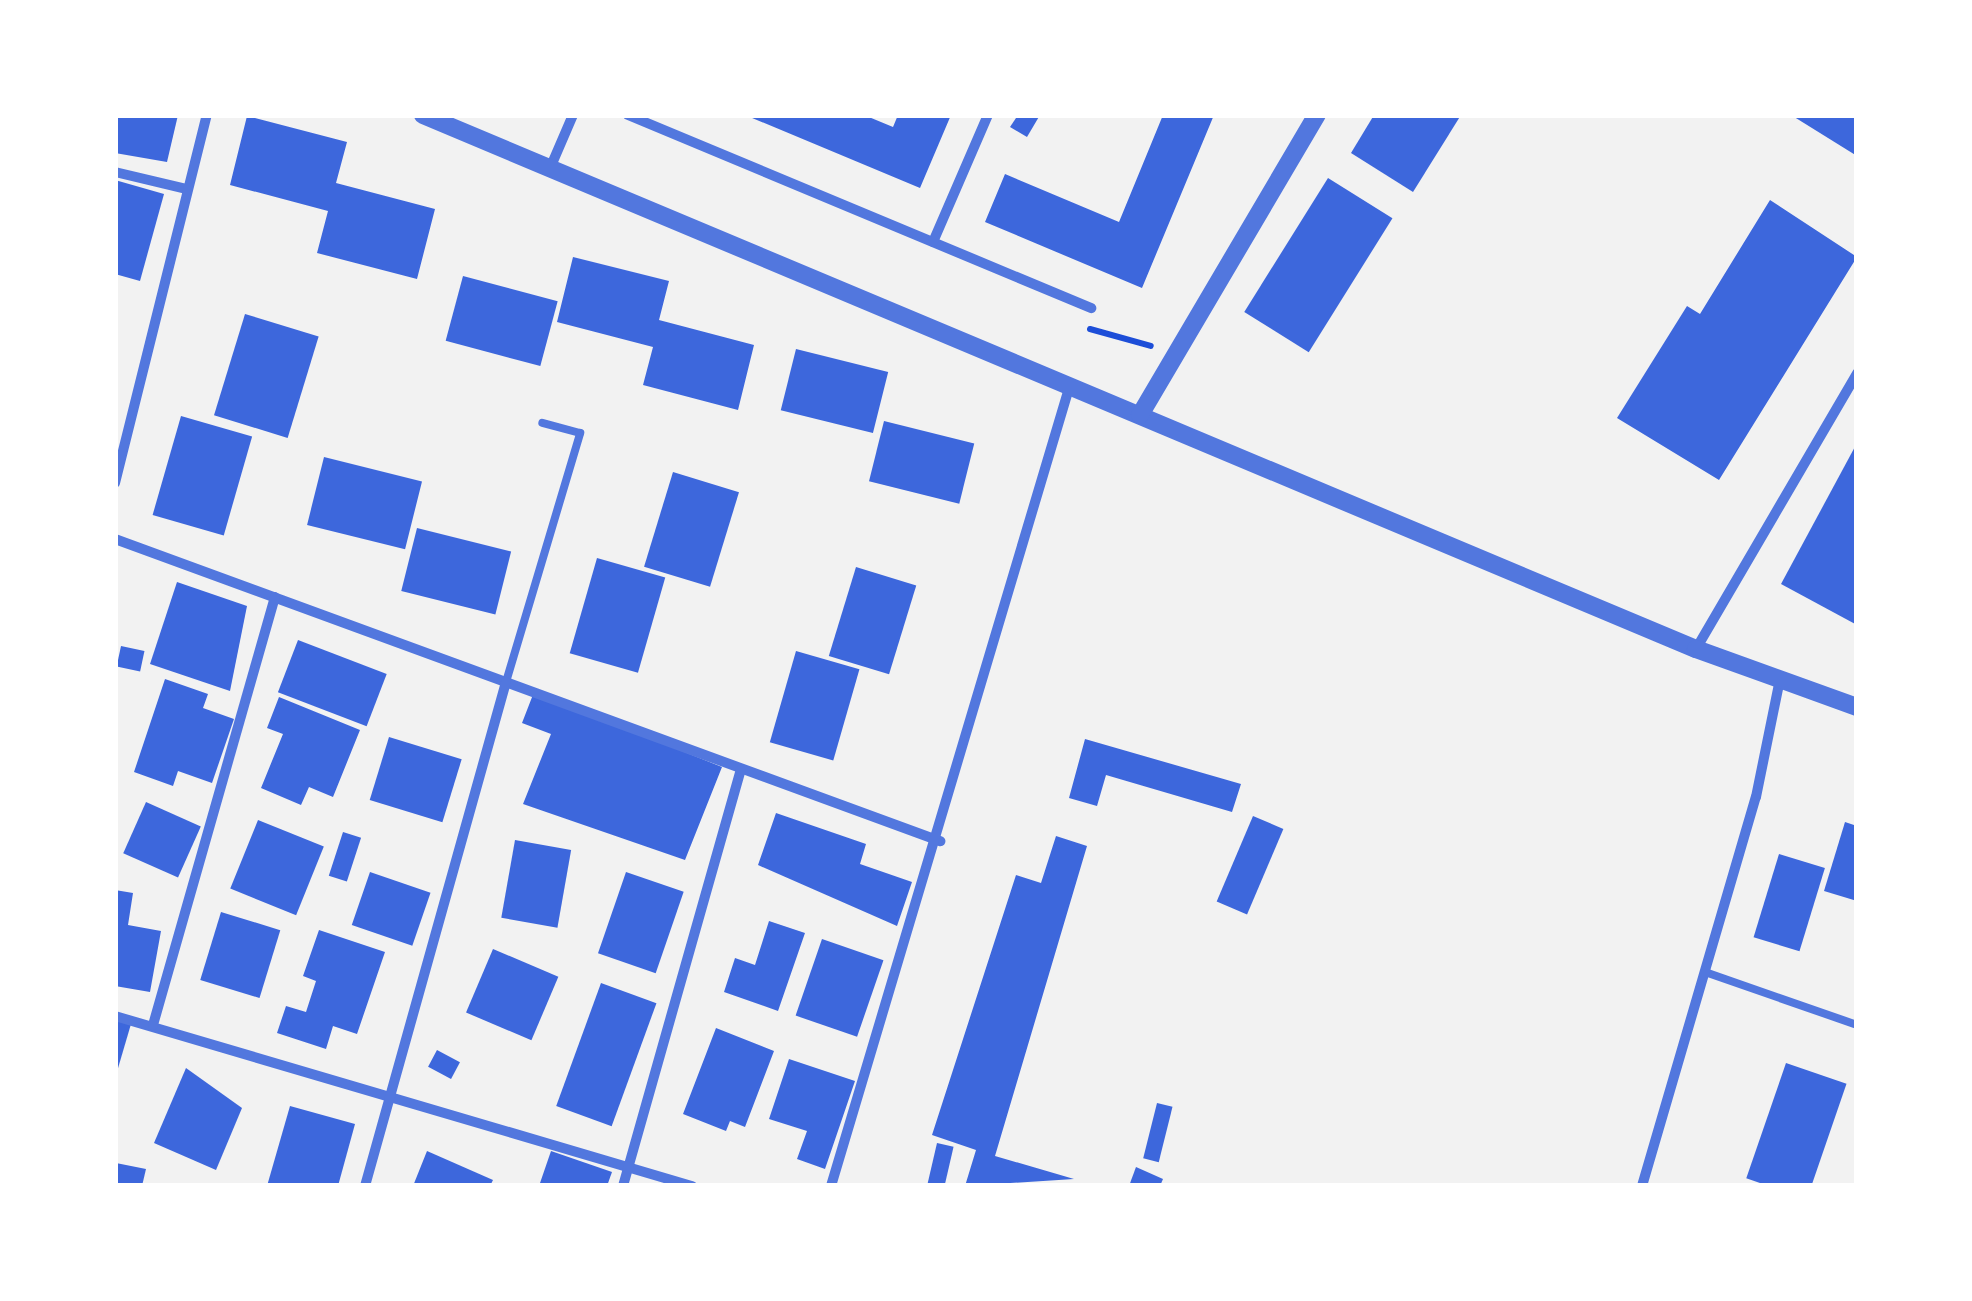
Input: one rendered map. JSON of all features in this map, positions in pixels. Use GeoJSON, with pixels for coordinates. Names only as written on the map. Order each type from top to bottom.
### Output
{"type":"FeatureCollection","features":[{"type":"Feature","properties":{"kind":"street"},"geometry":{"type":"LineString","coordinates":[[115,483],[206,115]]}},
{"type":"Feature","properties":{"kind":"street"},"geometry":{"type":"LineString","coordinates":[[422,115],[552,166],[1696,649],[1857,707]]}},
{"type":"Feature","properties":{"kind":"street"},"geometry":{"type":"LineString","coordinates":[[552,166],[573,115]]}},
{"type":"Feature","properties":{"kind":"street"},"geometry":{"type":"LineString","coordinates":[[628,115],[1091,308]]}},
{"type":"Feature","properties":{"kind":"street"},"geometry":{"type":"LineString","coordinates":[[933,242],[988,115]]}},
{"type":"Feature","properties":{"kind":"street"},"geometry":{"type":"LineString","coordinates":[[1140,414],[1317,115]]}},
{"type":"Feature","properties":{"kind":"street"},"geometry":{"type":"LineString","coordinates":[[115,172],[186,189]]}},
{"type":"Feature","properties":{"kind":"street"},"geometry":{"type":"LineString","coordinates":[[1696,649],[1857,373]]}},
{"type":"Feature","properties":{"kind":"street"},"geometry":{"type":"LineString","coordinates":[[832,1186],[940,841],[1070,386]]}},
{"type":"Feature","properties":{"kind":"street"},"geometry":{"type":"LineString","coordinates":[[115,539],[940,841]]}},
{"type":"Feature","properties":{"kind":"street"},"geometry":{"type":"LineString","coordinates":[[153,1025],[275,598]]}},
{"type":"Feature","properties":{"kind":"street"},"geometry":{"type":"LineString","coordinates":[[1642,1186],[1705,972],[1780,679]]}},
{"type":"Feature","properties":{"kind":"street"},"geometry":{"type":"LineString","coordinates":[[365,1186],[506,682]]}},
{"type":"Feature","properties":{"kind":"street"},"geometry":{"type":"LineString","coordinates":[[622,1186],[741,770]]}},
{"type":"Feature","properties":{"kind":"street"},"geometry":{"type":"LineString","coordinates":[[115,1016],[393,1091],[692,1186]]}},
{"type":"Feature","properties":{"kind":"lane"},"geometry":{"type":"LineString","coordinates":[[506,682],[580,433],[542,423]]}},
{"type":"Feature","properties":{"kind":"lane"},"geometry":{"type":"LineString","coordinates":[[1705,972],[1857,1025]]}},
{"type":"Feature","properties":{"kind":"path"},"geometry":{"type":"LineString","coordinates":[[1091,308],[1090,331],[1142,350],[1164,328]]}},
{"type":"Feature","properties":{"kind":"building"},"geometry":{"type":"Polygon","coordinates":[[[115,115],[178,115],[167,162],[115,153],[115,115]]]}},
{"type":"Feature","properties":{"kind":"building"},"geometry":{"type":"Polygon","coordinates":[[[745,115],[864,115],[893,127],[898,115],[951,115],[920,188],[745,115]]]}},
{"type":"Feature","properties":{"kind":"building"},"geometry":{"type":"Polygon","coordinates":[[[1018,115],[1040,115],[1027,137],[1010,127],[1018,115]]]}},
{"type":"Feature","properties":{"kind":"building"},"geometry":{"type":"Polygon","coordinates":[[[1163,115],[1214,115],[1142,288],[985,222],[1005,174],[1119,222],[1163,115]]]}},
{"type":"Feature","properties":{"kind":"building"},"geometry":{"type":"Polygon","coordinates":[[[1374,115],[1461,115],[1413,192],[1351,153],[1374,115]]]}},
{"type":"Feature","properties":{"kind":"building"},"geometry":{"type":"Polygon","coordinates":[[[1791,115],[1857,115],[1857,156],[1791,115]]]}},
{"type":"Feature","properties":{"kind":"building"},"geometry":{"type":"Polygon","coordinates":[[[247,116],[347,142],[336,183],[435,209],[417,279],[317,253],[328,211],[230,185],[247,116]]]}},
{"type":"Feature","properties":{"kind":"building"},"geometry":{"type":"Polygon","coordinates":[[[1328,178],[1392,218],[1309,352],[1244,312],[1328,178]]]}},
{"type":"Feature","properties":{"kind":"building"},"geometry":{"type":"Polygon","coordinates":[[[115,180],[164,194],[140,281],[115,274],[115,180]]]}},
{"type":"Feature","properties":{"kind":"building"},"geometry":{"type":"Polygon","coordinates":[[[1770,200],[1857,257],[1719,480],[1617,418],[1687,306],[1700,314],[1770,200]]]}},
{"type":"Feature","properties":{"kind":"building"},"geometry":{"type":"Polygon","coordinates":[[[573,257],[669,281],[659,320],[754,345],[738,410],[643,385],[653,347],[557,322],[573,257]]]}},
{"type":"Feature","properties":{"kind":"building"},"geometry":{"type":"Polygon","coordinates":[[[463,276],[558,301],[540,366],[446,341],[463,276]]]}},
{"type":"Feature","properties":{"kind":"building"},"geometry":{"type":"Polygon","coordinates":[[[245,314],[319,337],[288,438],[214,415],[245,314]]]}},
{"type":"Feature","properties":{"kind":"building"},"geometry":{"type":"Polygon","coordinates":[[[796,349],[888,372],[873,433],[781,410],[796,349]]]}},
{"type":"Feature","properties":{"kind":"building"},"geometry":{"type":"Polygon","coordinates":[[[181,416],[252,436],[224,535],[153,515],[181,416]]]}},
{"type":"Feature","properties":{"kind":"building"},"geometry":{"type":"Polygon","coordinates":[[[884,421],[974,443],[959,504],[869,481],[884,421]]]}},
{"type":"Feature","properties":{"kind":"building"},"geometry":{"type":"Polygon","coordinates":[[[1857,443],[1857,625],[1781,584],[1857,443]]]}},
{"type":"Feature","properties":{"kind":"building"},"geometry":{"type":"Polygon","coordinates":[[[324,457],[422,481],[405,549],[307,525],[324,457]]]}},
{"type":"Feature","properties":{"kind":"building"},"geometry":{"type":"Polygon","coordinates":[[[673,472],[739,492],[710,587],[644,567],[673,472]]]}},
{"type":"Feature","properties":{"kind":"building"},"geometry":{"type":"Polygon","coordinates":[[[417,528],[511,551],[495,615],[401,591],[417,528]]]}},
{"type":"Feature","properties":{"kind":"building"},"geometry":{"type":"Polygon","coordinates":[[[597,558],[665,578],[638,673],[570,653],[597,558]]]}},
{"type":"Feature","properties":{"kind":"building"},"geometry":{"type":"Polygon","coordinates":[[[856,567],[916,585],[889,674],[829,656],[856,567]]]}},
{"type":"Feature","properties":{"kind":"building"},"geometry":{"type":"Polygon","coordinates":[[[177,582],[247,606],[230,691],[150,664],[177,582]]]}},
{"type":"Feature","properties":{"kind":"building"},"geometry":{"type":"Polygon","coordinates":[[[298,640],[387,674],[367,726],[278,692],[298,640]]]}},
{"type":"Feature","properties":{"kind":"building"},"geometry":{"type":"Polygon","coordinates":[[[121,646],[144,651],[140,672],[117,667],[121,646]]]}},
{"type":"Feature","properties":{"kind":"building"},"geometry":{"type":"Polygon","coordinates":[[[796,651],[859,669],[833,761],[770,742],[796,651]]]}},
{"type":"Feature","properties":{"kind":"building"},"geometry":{"type":"Polygon","coordinates":[[[165,679],[208,694],[203,708],[234,719],[212,783],[178,771],[173,786],[134,772],[165,679]]]}},
{"type":"Feature","properties":{"kind":"building"},"geometry":{"type":"Polygon","coordinates":[[[534,692],[722,767],[685,860],[523,804],[551,734],[522,723],[534,692]]]}},
{"type":"Feature","properties":{"kind":"building"},"geometry":{"type":"Polygon","coordinates":[[[279,697],[360,730],[333,797],[309,787],[301,805],[261,788],[283,734],[267,728],[279,697]]]}},
{"type":"Feature","properties":{"kind":"building"},"geometry":{"type":"Polygon","coordinates":[[[389,737],[462,759],[442,822],[370,800],[389,737]]]}},
{"type":"Feature","properties":{"kind":"building"},"geometry":{"type":"Polygon","coordinates":[[[1085,739],[1241,784],[1232,812],[1106,775],[1097,806],[1069,798],[1085,739]]]}},
{"type":"Feature","properties":{"kind":"building"},"geometry":{"type":"Polygon","coordinates":[[[146,802],[201,826],[178,878],[123,853],[146,802]]]}},
{"type":"Feature","properties":{"kind":"building"},"geometry":{"type":"Polygon","coordinates":[[[776,813],[866,844],[860,864],[912,882],[897,926],[758,865],[776,813]]]}},
{"type":"Feature","properties":{"kind":"building"},"geometry":{"type":"Polygon","coordinates":[[[1253,816],[1283,829],[1247,915],[1217,902],[1253,816]]]}},
{"type":"Feature","properties":{"kind":"building"},"geometry":{"type":"Polygon","coordinates":[[[258,820],[324,847],[296,915],[230,889],[258,820]]]}},
{"type":"Feature","properties":{"kind":"building"},"geometry":{"type":"Polygon","coordinates":[[[1845,822],[1857,826],[1857,901],[1824,891],[1845,822]]]}},
{"type":"Feature","properties":{"kind":"building"},"geometry":{"type":"Polygon","coordinates":[[[343,832],[361,838],[347,882],[329,876],[343,832]]]}},
{"type":"Feature","properties":{"kind":"building"},"geometry":{"type":"Polygon","coordinates":[[[1056,836],[1087,846],[995,1156],[1074,1179],[965,1186],[976,1150],[932,1135],[1016,875],[1041,883],[1056,836]]]}},
{"type":"Feature","properties":{"kind":"building"},"geometry":{"type":"Polygon","coordinates":[[[515,840],[571,850],[557,928],[501,918],[515,840]]]}},
{"type":"Feature","properties":{"kind":"building"},"geometry":{"type":"Polygon","coordinates":[[[1779,854],[1825,868],[1799,951],[1754,937],[1779,854]]]}},
{"type":"Feature","properties":{"kind":"building"},"geometry":{"type":"Polygon","coordinates":[[[370,872],[431,893],[412,946],[352,925],[370,872]]]}},
{"type":"Feature","properties":{"kind":"building"},"geometry":{"type":"Polygon","coordinates":[[[626,872],[684,892],[656,973],[598,953],[626,872]]]}},
{"type":"Feature","properties":{"kind":"building"},"geometry":{"type":"Polygon","coordinates":[[[115,890],[133,893],[128,925],[161,931],[150,992],[115,986],[115,890]]]}},
{"type":"Feature","properties":{"kind":"building"},"geometry":{"type":"Polygon","coordinates":[[[221,912],[280,930],[260,998],[200,980],[221,912]]]}},
{"type":"Feature","properties":{"kind":"building"},"geometry":{"type":"Polygon","coordinates":[[[769,921],[805,933],[778,1011],[724,992],[735,958],[755,965],[769,921]]]}},
{"type":"Feature","properties":{"kind":"building"},"geometry":{"type":"Polygon","coordinates":[[[319,930],[385,952],[357,1034],[333,1026],[326,1049],[277,1033],[286,1006],[306,1012],[316,981],[303,976],[319,930]]]}},
{"type":"Feature","properties":{"kind":"building"},"geometry":{"type":"Polygon","coordinates":[[[822,939],[883,960],[857,1037],[796,1016],[822,939]]]}},
{"type":"Feature","properties":{"kind":"building"},"geometry":{"type":"Polygon","coordinates":[[[493,949],[558,977],[531,1040],[466,1013],[493,949]]]}},
{"type":"Feature","properties":{"kind":"building"},"geometry":{"type":"Polygon","coordinates":[[[601,983],[656,1003],[612,1126],[556,1106],[601,983]]]}},
{"type":"Feature","properties":{"kind":"building"},"geometry":{"type":"Polygon","coordinates":[[[115,1020],[131,1024],[116,1075],[115,1075],[115,1020]]]}},
{"type":"Feature","properties":{"kind":"building"},"geometry":{"type":"Polygon","coordinates":[[[716,1028],[774,1051],[745,1127],[730,1121],[726,1131],[683,1114],[716,1028]]]}},
{"type":"Feature","properties":{"kind":"building"},"geometry":{"type":"Polygon","coordinates":[[[437,1050],[460,1062],[451,1079],[428,1067],[437,1050]]]}},
{"type":"Feature","properties":{"kind":"building"},"geometry":{"type":"Polygon","coordinates":[[[789,1059],[855,1081],[825,1169],[797,1159],[807,1131],[769,1119],[789,1059]]]}},
{"type":"Feature","properties":{"kind":"building"},"geometry":{"type":"Polygon","coordinates":[[[1786,1063],[1847,1084],[1811,1186],[1768,1186],[1746,1178],[1786,1063]]]}},
{"type":"Feature","properties":{"kind":"building"},"geometry":{"type":"Polygon","coordinates":[[[186,1068],[242,1108],[216,1170],[154,1143],[186,1068]]]}},
{"type":"Feature","properties":{"kind":"building"},"geometry":{"type":"Polygon","coordinates":[[[1157,1103],[1173,1107],[1159,1162],[1143,1158],[1157,1103]]]}},
{"type":"Feature","properties":{"kind":"building"},"geometry":{"type":"Polygon","coordinates":[[[290,1106],[355,1124],[338,1186],[267,1186],[290,1106]]]}},
{"type":"Feature","properties":{"kind":"building"},"geometry":{"type":"Polygon","coordinates":[[[937,1143],[954,1147],[945,1186],[927,1186],[937,1143]]]}},
{"type":"Feature","properties":{"kind":"building"},"geometry":{"type":"Polygon","coordinates":[[[427,1151],[493,1180],[490,1186],[413,1186],[427,1151]]]}},
{"type":"Feature","properties":{"kind":"building"},"geometry":{"type":"Polygon","coordinates":[[[551,1151],[612,1172],[607,1186],[539,1186],[551,1151]]]}},
{"type":"Feature","properties":{"kind":"building"},"geometry":{"type":"Polygon","coordinates":[[[116,1163],[146,1169],[142,1186],[115,1186],[116,1163]]]}},
{"type":"Feature","properties":{"kind":"building"},"geometry":{"type":"Polygon","coordinates":[[[1136,1167],[1163,1179],[1160,1186],[1129,1186],[1136,1167]]]}}]}
